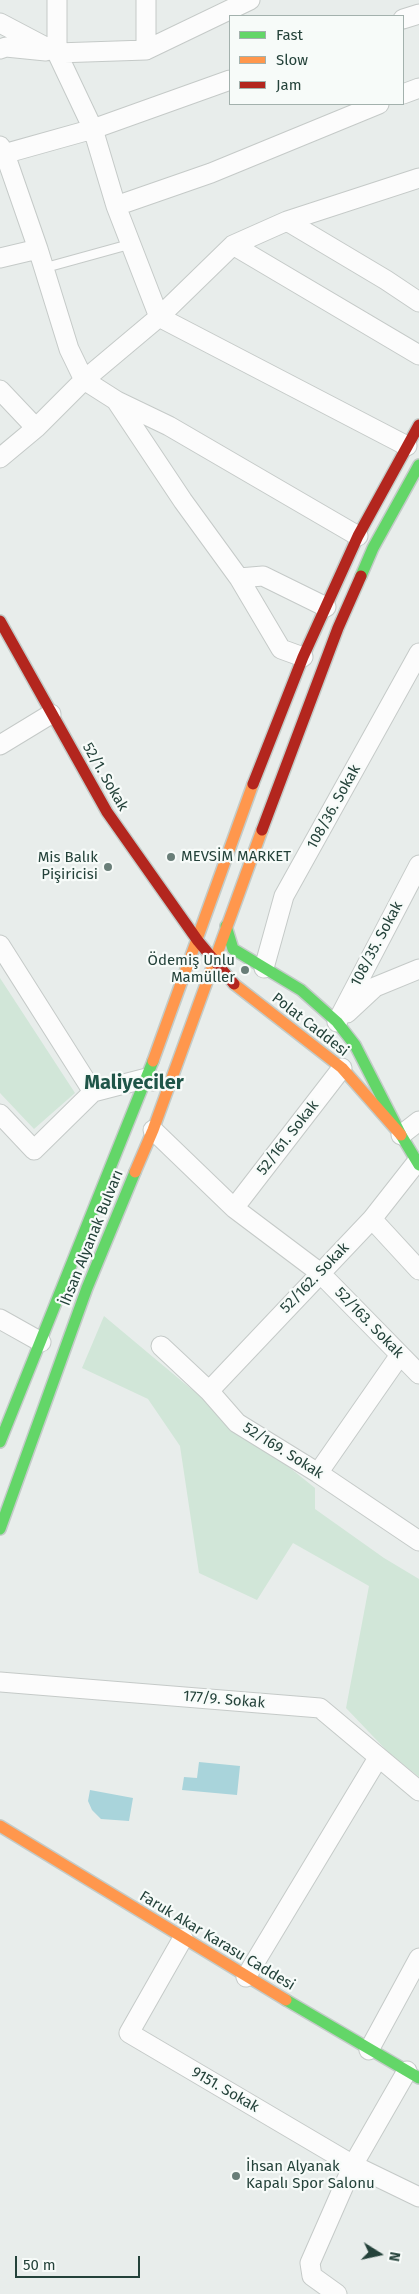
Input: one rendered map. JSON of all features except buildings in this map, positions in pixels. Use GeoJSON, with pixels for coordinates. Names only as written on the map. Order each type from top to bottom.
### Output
{"type":"FeatureCollection","features":[{"type":"Feature","properties":{"kind":"main road","name":"İhsan Alyanak Bulvarı"},"geometry":{"type":"LineString","coordinates":[[2,1430],[41,1342],[147,1078],[189,967],[246,803],[303,657],[358,536],[419,425]]}},
{"type":"Feature","properties":{"kind":"main road","name":"İhsan Alyanak Bulvarı"},"geometry":{"type":"LineString","coordinates":[[0,1530],[87,1288],[153,1130],[205,987],[214,953],[226,926],[338,628],[373,548],[419,465]]}},
{"type":"Feature","properties":{"kind":"main road","name":"52/1. Sokak"},"geometry":{"type":"LineString","coordinates":[[0,621],[107,812],[198,941]]}},
{"type":"Feature","properties":{"kind":"main road"},"geometry":{"type":"LineString","coordinates":[[166,896],[193,902],[215,892]]}},
{"type":"Feature","properties":{"kind":"main road"},"geometry":{"type":"LineString","coordinates":[[189,967],[214,953],[233,949],[226,926]]}},
{"type":"Feature","properties":{"kind":"main road","name":"Polat Caddesi"},"geometry":{"type":"LineString","coordinates":[[198,941],[214,953],[232,982],[342,1068],[401,1135]]}},
{"type":"Feature","properties":{"kind":"main road","name":"Polat Caddesi"},"geometry":{"type":"LineString","coordinates":[[233,949],[301,990],[337,1022],[356,1045],[401,1135],[418,1164]]}},
{"type":"Feature","properties":{"kind":"main road"},"geometry":{"type":"LineString","coordinates":[[205,987],[217,982],[232,982]]}},
{"type":"Feature","properties":{"kind":"main road","name":"Faruk Akar Karasu Caddesi"},"geometry":{"type":"LineString","coordinates":[[0,1826],[246,1977],[413,2075]]}},
{"type":"Feature","properties":{"kind":"street"},"geometry":{"type":"LineString","coordinates":[[57,0],[57,52],[93,129],[116,206],[159,316],[407,446]]}},
{"type":"Feature","properties":{"kind":"street"},"geometry":{"type":"LineString","coordinates":[[146,0],[146,50]]}},
{"type":"Feature","properties":{"kind":"street"},"geometry":{"type":"LineString","coordinates":[[0,49],[6,47],[57,52],[146,50],[250,0]]}},
{"type":"Feature","properties":{"kind":"street"},"geometry":{"type":"LineString","coordinates":[[404,19],[419,14]]}},
{"type":"Feature","properties":{"kind":"street"},"geometry":{"type":"LineString","coordinates":[[0,23],[57,52]]}},
{"type":"Feature","properties":{"kind":"street"},"geometry":{"type":"LineString","coordinates":[[229,80],[93,129],[2,152],[38,250],[69,349],[84,380],[117,401],[169,426],[358,536]]}},
{"type":"Feature","properties":{"kind":"street"},"geometry":{"type":"LineString","coordinates":[[404,94],[419,88]]}},
{"type":"Feature","properties":{"kind":"street"},"geometry":{"type":"LineString","coordinates":[[116,206],[210,172],[377,105]]}},
{"type":"Feature","properties":{"kind":"street"},"geometry":{"type":"LineString","coordinates":[[0,458],[36,428],[84,380],[159,316],[233,245],[288,221],[419,178]]}},
{"type":"Feature","properties":{"kind":"street"},"geometry":{"type":"LineString","coordinates":[[288,221],[419,302]]}},
{"type":"Feature","properties":{"kind":"street"},"geometry":{"type":"LineString","coordinates":[[233,245],[419,356]]}},
{"type":"Feature","properties":{"kind":"street"},"geometry":{"type":"LineString","coordinates":[[0,258],[38,250]]}},
{"type":"Feature","properties":{"kind":"street"},"geometry":{"type":"LineString","coordinates":[[0,390],[36,428]]}},
{"type":"Feature","properties":{"kind":"street"},"geometry":{"type":"LineString","coordinates":[[117,401],[183,501],[239,578],[281,649],[303,657]]}},
{"type":"Feature","properties":{"kind":"street"},"geometry":{"type":"LineString","coordinates":[[239,578],[262,576],[326,607]]}},
{"type":"Feature","properties":{"kind":"street","name":"108/36. Sokak"},"geometry":{"type":"LineString","coordinates":[[264,968],[284,896],[419,653]]}},
{"type":"Feature","properties":{"kind":"street"},"geometry":{"type":"LineString","coordinates":[[0,745],[51,714]]}},
{"type":"Feature","properties":{"kind":"street","name":"108/35. Sokak"},"geometry":{"type":"LineString","coordinates":[[337,1022],[419,865]]}},
{"type":"Feature","properties":{"kind":"street"},"geometry":{"type":"LineString","coordinates":[[0,945],[93,1092]]}},
{"type":"Feature","properties":{"kind":"street"},"geometry":{"type":"LineString","coordinates":[[337,1022],[375,987],[418,972]]}},
{"type":"Feature","properties":{"kind":"street","name":"52/161. Sokak"},"geometry":{"type":"LineString","coordinates":[[234,1208],[342,1068]]}},
{"type":"Feature","properties":{"kind":"street"},"geometry":{"type":"LineString","coordinates":[[0,1114],[34,1150],[93,1092],[147,1078],[168,1088]]}},
{"type":"Feature","properties":{"kind":"street"},"geometry":{"type":"LineString","coordinates":[[401,1135],[419,1121]]}},
{"type":"Feature","properties":{"kind":"street"},"geometry":{"type":"LineString","coordinates":[[153,1130],[234,1208],[319,1272]]}},
{"type":"Feature","properties":{"kind":"street","name":"52/162. Sokak"},"geometry":{"type":"LineString","coordinates":[[209,1390],[319,1272],[372,1219],[418,1164]]}},
{"type":"Feature","properties":{"kind":"street"},"geometry":{"type":"LineString","coordinates":[[372,1219],[419,1270]]}},
{"type":"Feature","properties":{"kind":"street","name":"52/163. Sokak"},"geometry":{"type":"LineString","coordinates":[[319,1272],[419,1374]]}},
{"type":"Feature","properties":{"kind":"street"},"geometry":{"type":"LineString","coordinates":[[0,1319],[41,1342]]}},
{"type":"Feature","properties":{"kind":"street","name":"52/169. Sokak"},"geometry":{"type":"LineString","coordinates":[[161,1346],[209,1390],[237,1423],[318,1472],[419,1541]]}},
{"type":"Feature","properties":{"kind":"street"},"geometry":{"type":"LineString","coordinates":[[318,1472],[400,1355]]}},
{"type":"Feature","properties":{"kind":"street","name":"177/9. Sokak"},"geometry":{"type":"LineString","coordinates":[[0,1682],[320,1708],[419,1791]]}},
{"type":"Feature","properties":{"kind":"street"},"geometry":{"type":"LineString","coordinates":[[246,1977],[378,1758]]}},
{"type":"Feature","properties":{"kind":"street","name":"9151. Sokak"},"geometry":{"type":"LineString","coordinates":[[183,1938],[129,2033],[352,2165],[419,2197]]}},
{"type":"Feature","properties":{"kind":"street"},"geometry":{"type":"LineString","coordinates":[[369,2050],[419,1958]]}},
{"type":"Feature","properties":{"kind":"street"},"geometry":{"type":"LineString","coordinates":[[337,2294],[312,2276],[310,2263],[352,2165],[413,2075]]}},
{"type":"Feature","properties":{"kind":"lane"},"geometry":{"type":"LineString","coordinates":[[44,268],[131,244]]}},
{"type":"Feature","properties":{"kind":"green space"},"geometry":{"type":"Polygon","coordinates":[[[0,978],[75,1093],[34,1129],[0,1093],[0,978]]]}},
{"type":"Feature","properties":{"kind":"green space"},"geometry":{"type":"Polygon","coordinates":[[[104,1316],[315,1488],[315,1509],[384,1558],[419,1579],[419,1777],[389,1753],[346,1708],[369,1586],[293,1543],[257,1600],[199,1573],[180,1446],[148,1399],[82,1368],[104,1316]]]}},
{"type":"Feature","properties":{"kind":"water"},"geometry":{"type":"Polygon","coordinates":[[[199,1762],[240,1766],[237,1795],[182,1790],[184,1777],[197,1778],[199,1762]]]}},
{"type":"Feature","properties":{"kind":"water"},"geometry":{"type":"Polygon","coordinates":[[[90,1790],[133,1798],[129,1821],[101,1819],[92,1810],[88,1801],[90,1790]]]}},
{"type":"Feature","properties":{"kind":"traffic: fast"},"geometry":{"type":"LineString","coordinates":[[361,576],[373,548],[419,465]]}},
{"type":"Feature","properties":{"kind":"traffic: fast"},"geometry":{"type":"LineString","coordinates":[[226,926],[233,949],[301,990],[337,1022],[355,1045],[401,1135],[419,1165]]}},
{"type":"Feature","properties":{"kind":"traffic: fast"},"geometry":{"type":"LineString","coordinates":[[0,1442],[153,1061]]}},
{"type":"Feature","properties":{"kind":"traffic: fast"},"geometry":{"type":"LineString","coordinates":[[0,1529],[87,1288],[135,1172]]}},
{"type":"Feature","properties":{"kind":"traffic: fast"},"geometry":{"type":"LineString","coordinates":[[286,2000],[419,2078]]}},
{"type":"Feature","properties":{"kind":"traffic: slow"},"geometry":{"type":"LineString","coordinates":[[153,1061],[253,784]]}},
{"type":"Feature","properties":{"kind":"traffic: slow"},"geometry":{"type":"LineString","coordinates":[[135,1172],[153,1130],[262,830]]}},
{"type":"Feature","properties":{"kind":"traffic: slow"},"geometry":{"type":"LineString","coordinates":[[234,984],[342,1068],[401,1135]]}},
{"type":"Feature","properties":{"kind":"traffic: slow"},"geometry":{"type":"LineString","coordinates":[[0,1826],[286,2000]]}},
{"type":"Feature","properties":{"kind":"traffic: jam"},"geometry":{"type":"LineString","coordinates":[[253,784],[303,657],[358,536],[419,425]]}},
{"type":"Feature","properties":{"kind":"traffic: jam"},"geometry":{"type":"LineString","coordinates":[[262,830],[338,628],[361,576]]}},
{"type":"Feature","properties":{"kind":"traffic: jam"},"geometry":{"type":"LineString","coordinates":[[0,621],[107,812],[198,941],[234,984]]}},
{"type":"Feature","properties":{"kind":"place","name":"MEVSİM MARKET"},"geometry":{"type":"Point","coordinates":[171,857]}},
{"type":"Feature","properties":{"kind":"place","name":"Mis Balık Pişiricisi"},"geometry":{"type":"Point","coordinates":[108,867]}},
{"type":"Feature","properties":{"kind":"place","name":"Ödemiş Unlu Mamüller"},"geometry":{"type":"Point","coordinates":[245,970]}},
{"type":"Feature","properties":{"kind":"place","name":"İhsan Alyanak Kapalı Spor Salonu"},"geometry":{"type":"Point","coordinates":[236,2176]}},
{"type":"Feature","properties":{"kind":"district","name":"Maliyeciler"},"geometry":{"type":"Point","coordinates":[134,1083]}}]}
